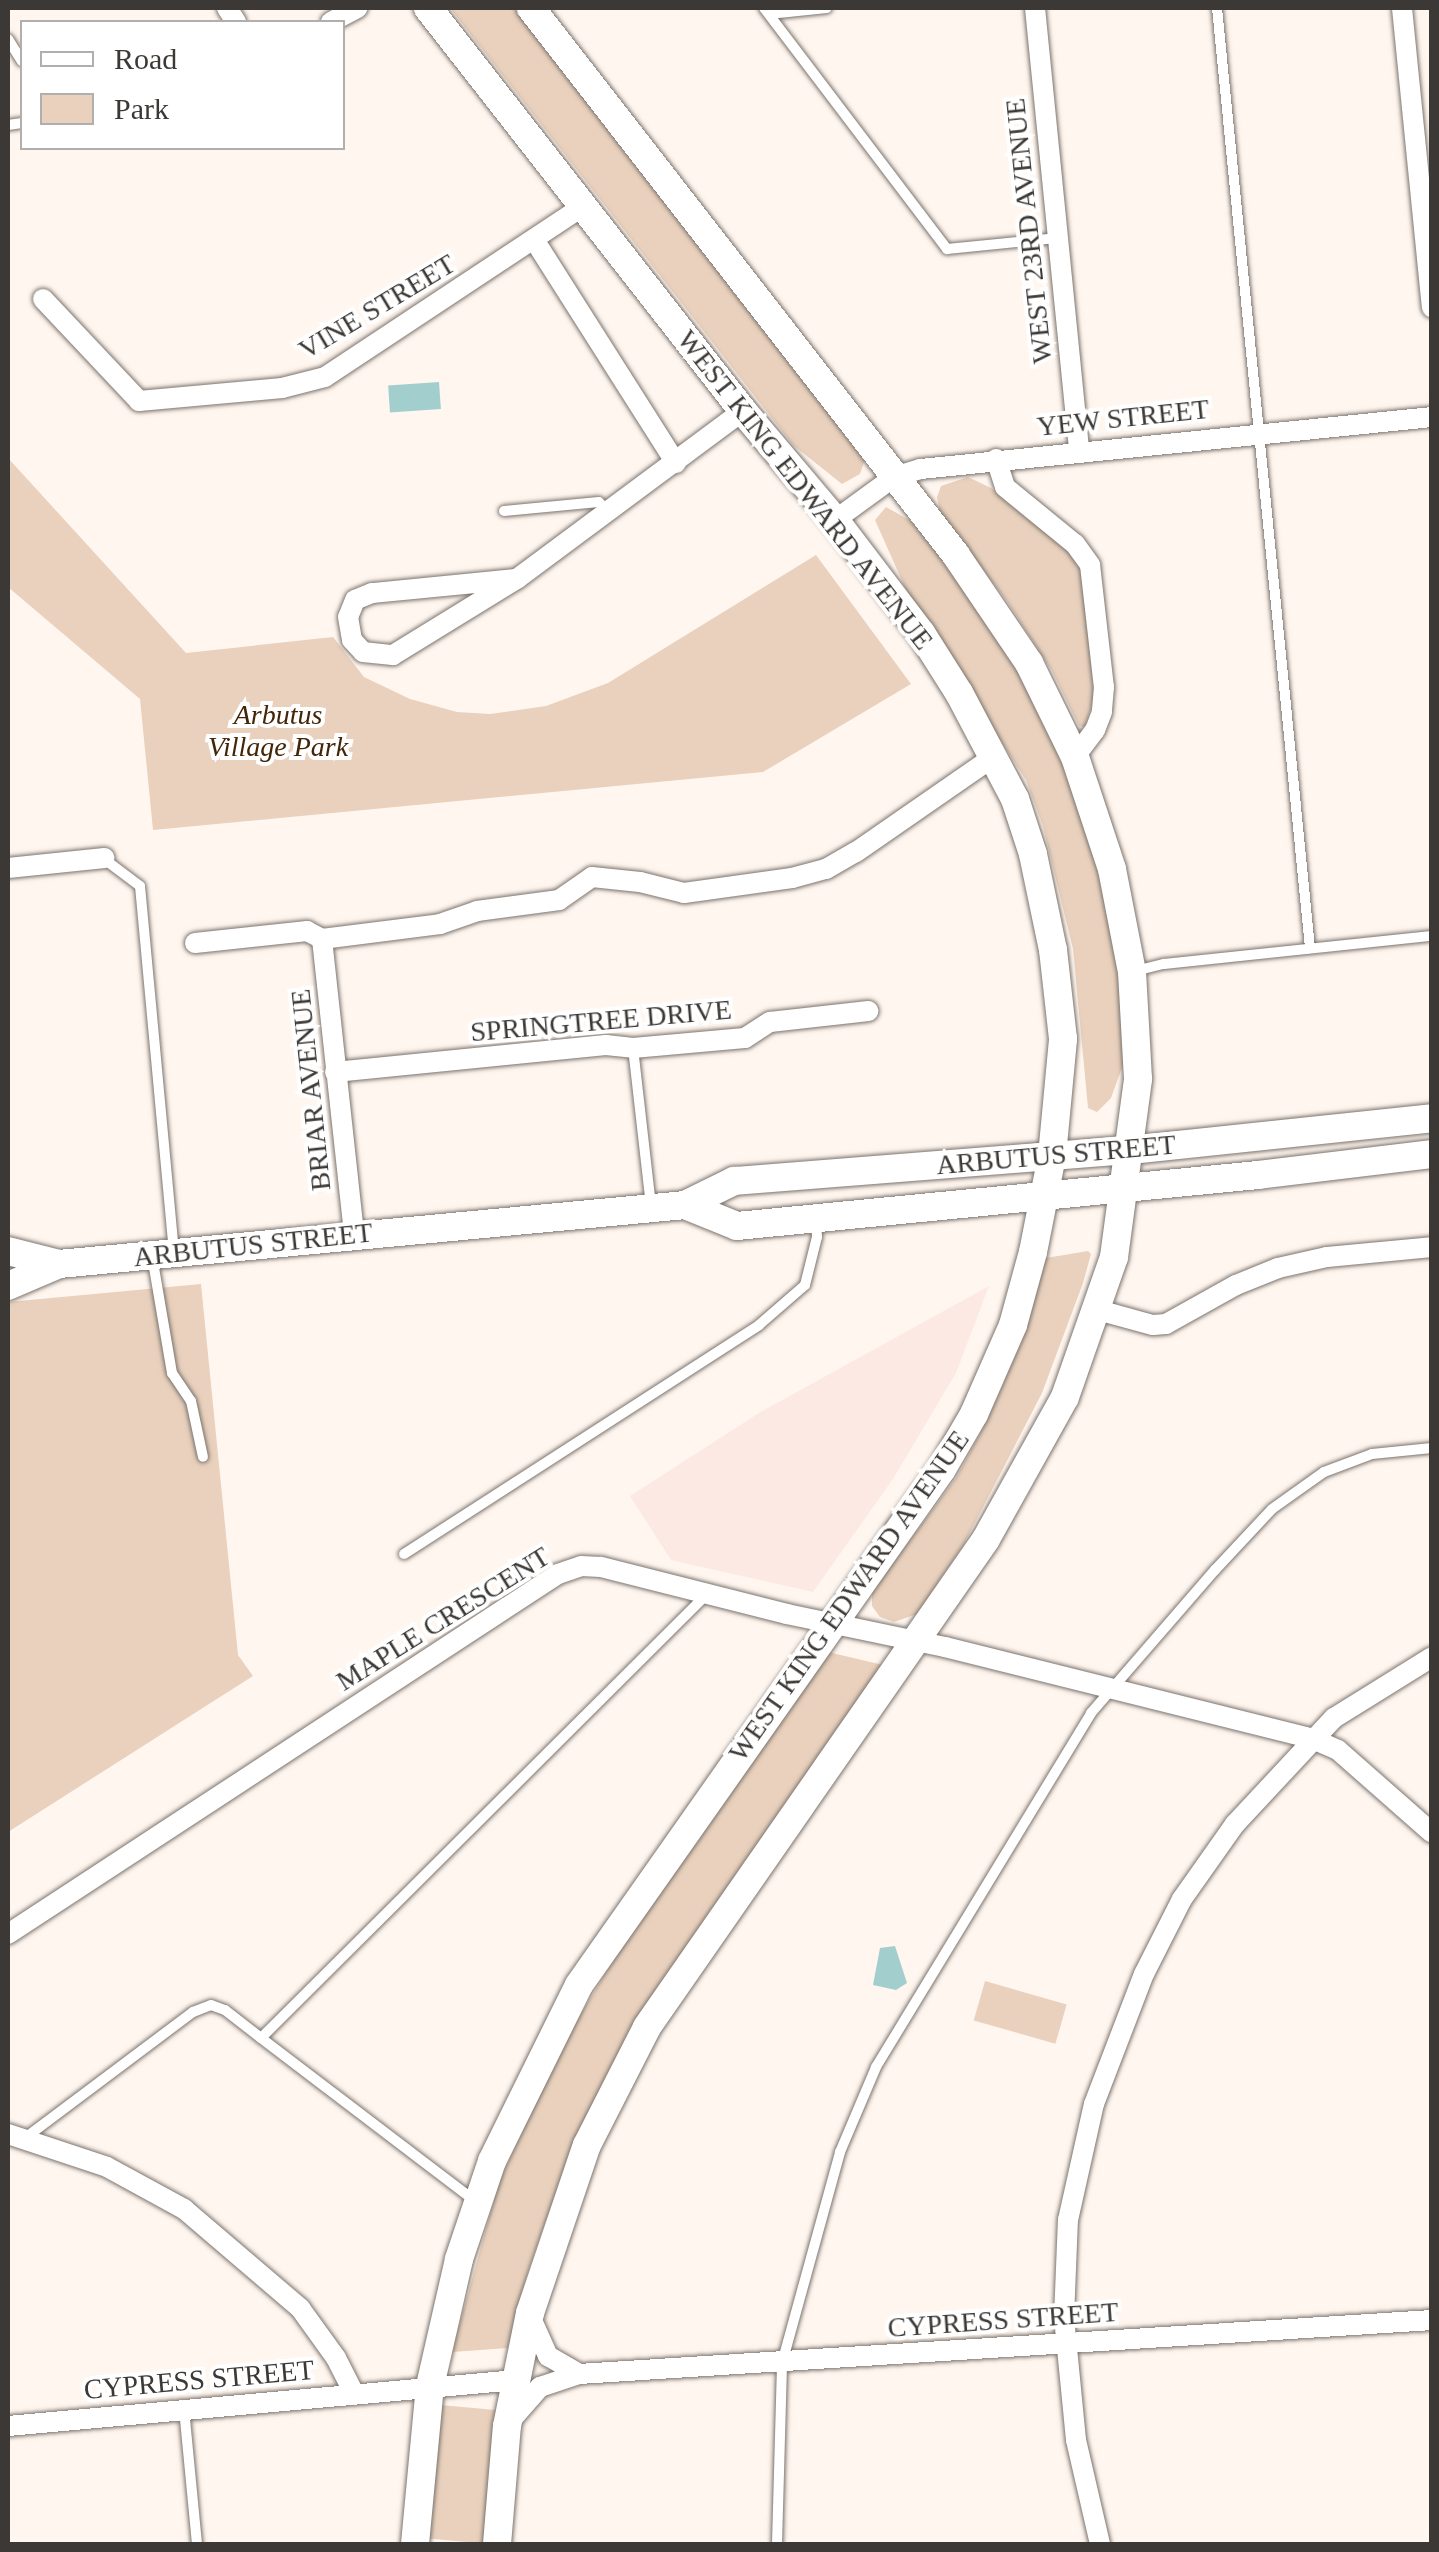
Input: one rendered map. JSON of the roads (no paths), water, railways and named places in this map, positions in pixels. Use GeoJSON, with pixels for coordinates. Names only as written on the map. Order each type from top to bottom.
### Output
{"type":"FeatureCollection","features":[{"type":"Feature","properties":{"kind":"main road","name":"WEST KING EDWARD AVENUE"},"geometry":{"type":"LineString","coordinates":[[415,2544],[430,2386],[447,2306],[477,2202],[509,2122],[579,1985],[942,1469],[974,1414],[1012,1325],[1045,1196],[1063,1039],[1054,950],[1033,854],[1014,799],[921,633],[428,8]]}},
{"type":"Feature","properties":{"kind":"main road"},"geometry":{"type":"LineString","coordinates":[[498,2544],[507,2426],[530,2313],[587,2144],[646,2027],[918,1641],[1028,1468],[1065,1396],[1114,1257],[1138,1080],[1132,972],[1112,868],[1075,756],[1056,712],[998,612],[531,8]]}},
{"type":"Feature","properties":{"kind":"main road","name":"ARBUTUS STREET"},"geometry":{"type":"LineString","coordinates":[[8,1286],[59,1264],[685,1205],[734,1181],[1130,1150],[1432,1118]]}},
{"type":"Feature","properties":{"kind":"main road","name":"ARBUTUS STREET"},"geometry":{"type":"LineString","coordinates":[[685,1205],[736,1226],[1124,1189],[1432,1154]]}},
{"type":"Feature","properties":{"kind":"main road","name":"ARBUTUS STREET"},"geometry":{"type":"LineString","coordinates":[[8,1250],[59,1264]]}},
{"type":"Feature","properties":{"kind":"street"},"geometry":{"type":"LineString","coordinates":[[335,20],[357,8]]}},
{"type":"Feature","properties":{"kind":"street","name":"WEST 23RD AVENUE"},"geometry":{"type":"LineString","coordinates":[[1034,8],[1078,450]]}},
{"type":"Feature","properties":{"kind":"street"},"geometry":{"type":"LineString","coordinates":[[1402,8],[1432,308]]}},
{"type":"Feature","properties":{"kind":"street","name":"VINE STREET"},"geometry":{"type":"LineString","coordinates":[[43,299],[140,402],[282,388],[325,377],[582,207]]}},
{"type":"Feature","properties":{"kind":"street"},"geometry":{"type":"LineString","coordinates":[[535,240],[676,463]]}},
{"type":"Feature","properties":{"kind":"street"},"geometry":{"type":"LineString","coordinates":[[516,579],[372,594],[355,600],[348,617],[352,640],[363,652],[380,657],[393,655],[516,579],[744,411]]}},
{"type":"Feature","properties":{"kind":"street","name":"YEW STREET"},"geometry":{"type":"LineString","coordinates":[[835,520],[894,477],[996,459],[1432,417]]}},
{"type":"Feature","properties":{"kind":"street"},"geometry":{"type":"LineString","coordinates":[[996,459],[1005,487],[1076,544],[1090,564],[1103,700],[1096,730],[1075,756]]}},
{"type":"Feature","properties":{"kind":"street"},"geometry":{"type":"LineString","coordinates":[[195,944],[307,931],[322,938],[440,924],[477,911],[559,900],[592,877],[684,892],[826,869],[993,757]]}},
{"type":"Feature","properties":{"kind":"street"},"geometry":{"type":"LineString","coordinates":[[8,868],[104,858]]}},
{"type":"Feature","properties":{"kind":"street","name":"BRIAR AVENUE"},"geometry":{"type":"LineString","coordinates":[[322,938],[354,1235]]}},
{"type":"Feature","properties":{"kind":"street","name":"SPRINGTREE DRIVE"},"geometry":{"type":"LineString","coordinates":[[335,1072],[606,1045],[634,1048],[745,1038],[770,1022],[868,1011]]}},
{"type":"Feature","properties":{"kind":"street"},"geometry":{"type":"LineString","coordinates":[[1098,1310],[1130,1321],[1166,1324],[1236,1285],[1278,1268],[1327,1257],[1432,1247]]}},
{"type":"Feature","properties":{"kind":"street","name":"MAPLE CRESCENT"},"geometry":{"type":"LineString","coordinates":[[8,1934],[558,1574],[582,1566],[601,1567],[830,1624],[918,1641],[1313,1738],[1338,1750],[1432,1833]]}},
{"type":"Feature","properties":{"kind":"street"},"geometry":{"type":"LineString","coordinates":[[1100,2544],[1076,2440],[1065,2343],[1068,2220],[1094,2104],[1144,1974],[1182,1899],[1235,1824],[1340,1714],[1432,1658]]}},
{"type":"Feature","properties":{"kind":"street"},"geometry":{"type":"LineString","coordinates":[[16,2136],[107,2167],[184,2209],[300,2308],[336,2358],[354,2393]]}},
{"type":"Feature","properties":{"kind":"street"},"geometry":{"type":"LineString","coordinates":[[530,2313],[539,2344],[548,2356],[579,2374]]}},
{"type":"Feature","properties":{"kind":"street","name":"CYPRESS STREET"},"geometry":{"type":"LineString","coordinates":[[507,2426],[526,2398],[540,2387],[579,2374],[1432,2320]]}},
{"type":"Feature","properties":{"kind":"street","name":"CYPRESS STREET"},"geometry":{"type":"LineString","coordinates":[[8,2426],[516,2380]]}},
{"type":"Feature","properties":{"kind":"lane"},"geometry":{"type":"LineString","coordinates":[[767,11],[826,8]]}},
{"type":"Feature","properties":{"kind":"lane"},"geometry":{"type":"LineString","coordinates":[[1218,8],[1310,948]]}},
{"type":"Feature","properties":{"kind":"lane"},"geometry":{"type":"LineString","coordinates":[[767,11],[947,249],[1059,238]]}},
{"type":"Feature","properties":{"kind":"lane"},"geometry":{"type":"LineString","coordinates":[[504,511],[600,502],[608,512]]}},
{"type":"Feature","properties":{"kind":"lane"},"geometry":{"type":"LineString","coordinates":[[104,858],[140,886],[172,1373],[191,1401],[203,1457]]}},
{"type":"Feature","properties":{"kind":"lane"},"geometry":{"type":"LineString","coordinates":[[1132,972],[1432,936]]}},
{"type":"Feature","properties":{"kind":"lane"},"geometry":{"type":"LineString","coordinates":[[634,1048],[651,1208]]}},
{"type":"Feature","properties":{"kind":"lane"},"geometry":{"type":"LineString","coordinates":[[404,1554],[758,1326],[804,1285],[817,1238],[816,1218]]}},
{"type":"Feature","properties":{"kind":"lane"},"geometry":{"type":"LineString","coordinates":[[777,2544],[782,2363],[840,2152],[876,2066],[1091,1714],[1272,1509],[1324,1472],[1372,1454],[1432,1448]]}},
{"type":"Feature","properties":{"kind":"lane"},"geometry":{"type":"LineString","coordinates":[[261,2038],[706,1595]]}},
{"type":"Feature","properties":{"kind":"lane"},"geometry":{"type":"LineString","coordinates":[[16,2136],[194,2012],[210,2005],[226,2010],[477,2202]]}},
{"type":"Feature","properties":{"kind":"lane"},"geometry":{"type":"LineString","coordinates":[[184,2409],[197,2544]]}},
{"type":"Feature","properties":{"kind":"water"},"geometry":{"type":"Polygon","coordinates":[[[439,382],[441,409],[390,412],[388,386],[439,382]]]}},
{"type":"Feature","properties":{"kind":"water"},"geometry":{"type":"Polygon","coordinates":[[[895,1946],[907,1983],[896,1990],[873,1985],[880,1948],[895,1946]]]}},
{"type":"Feature","properties":{"kind":"park label","name":"Arbutus Village Park"},"geometry":{"type":"Point","coordinates":[278,731]}}]}
